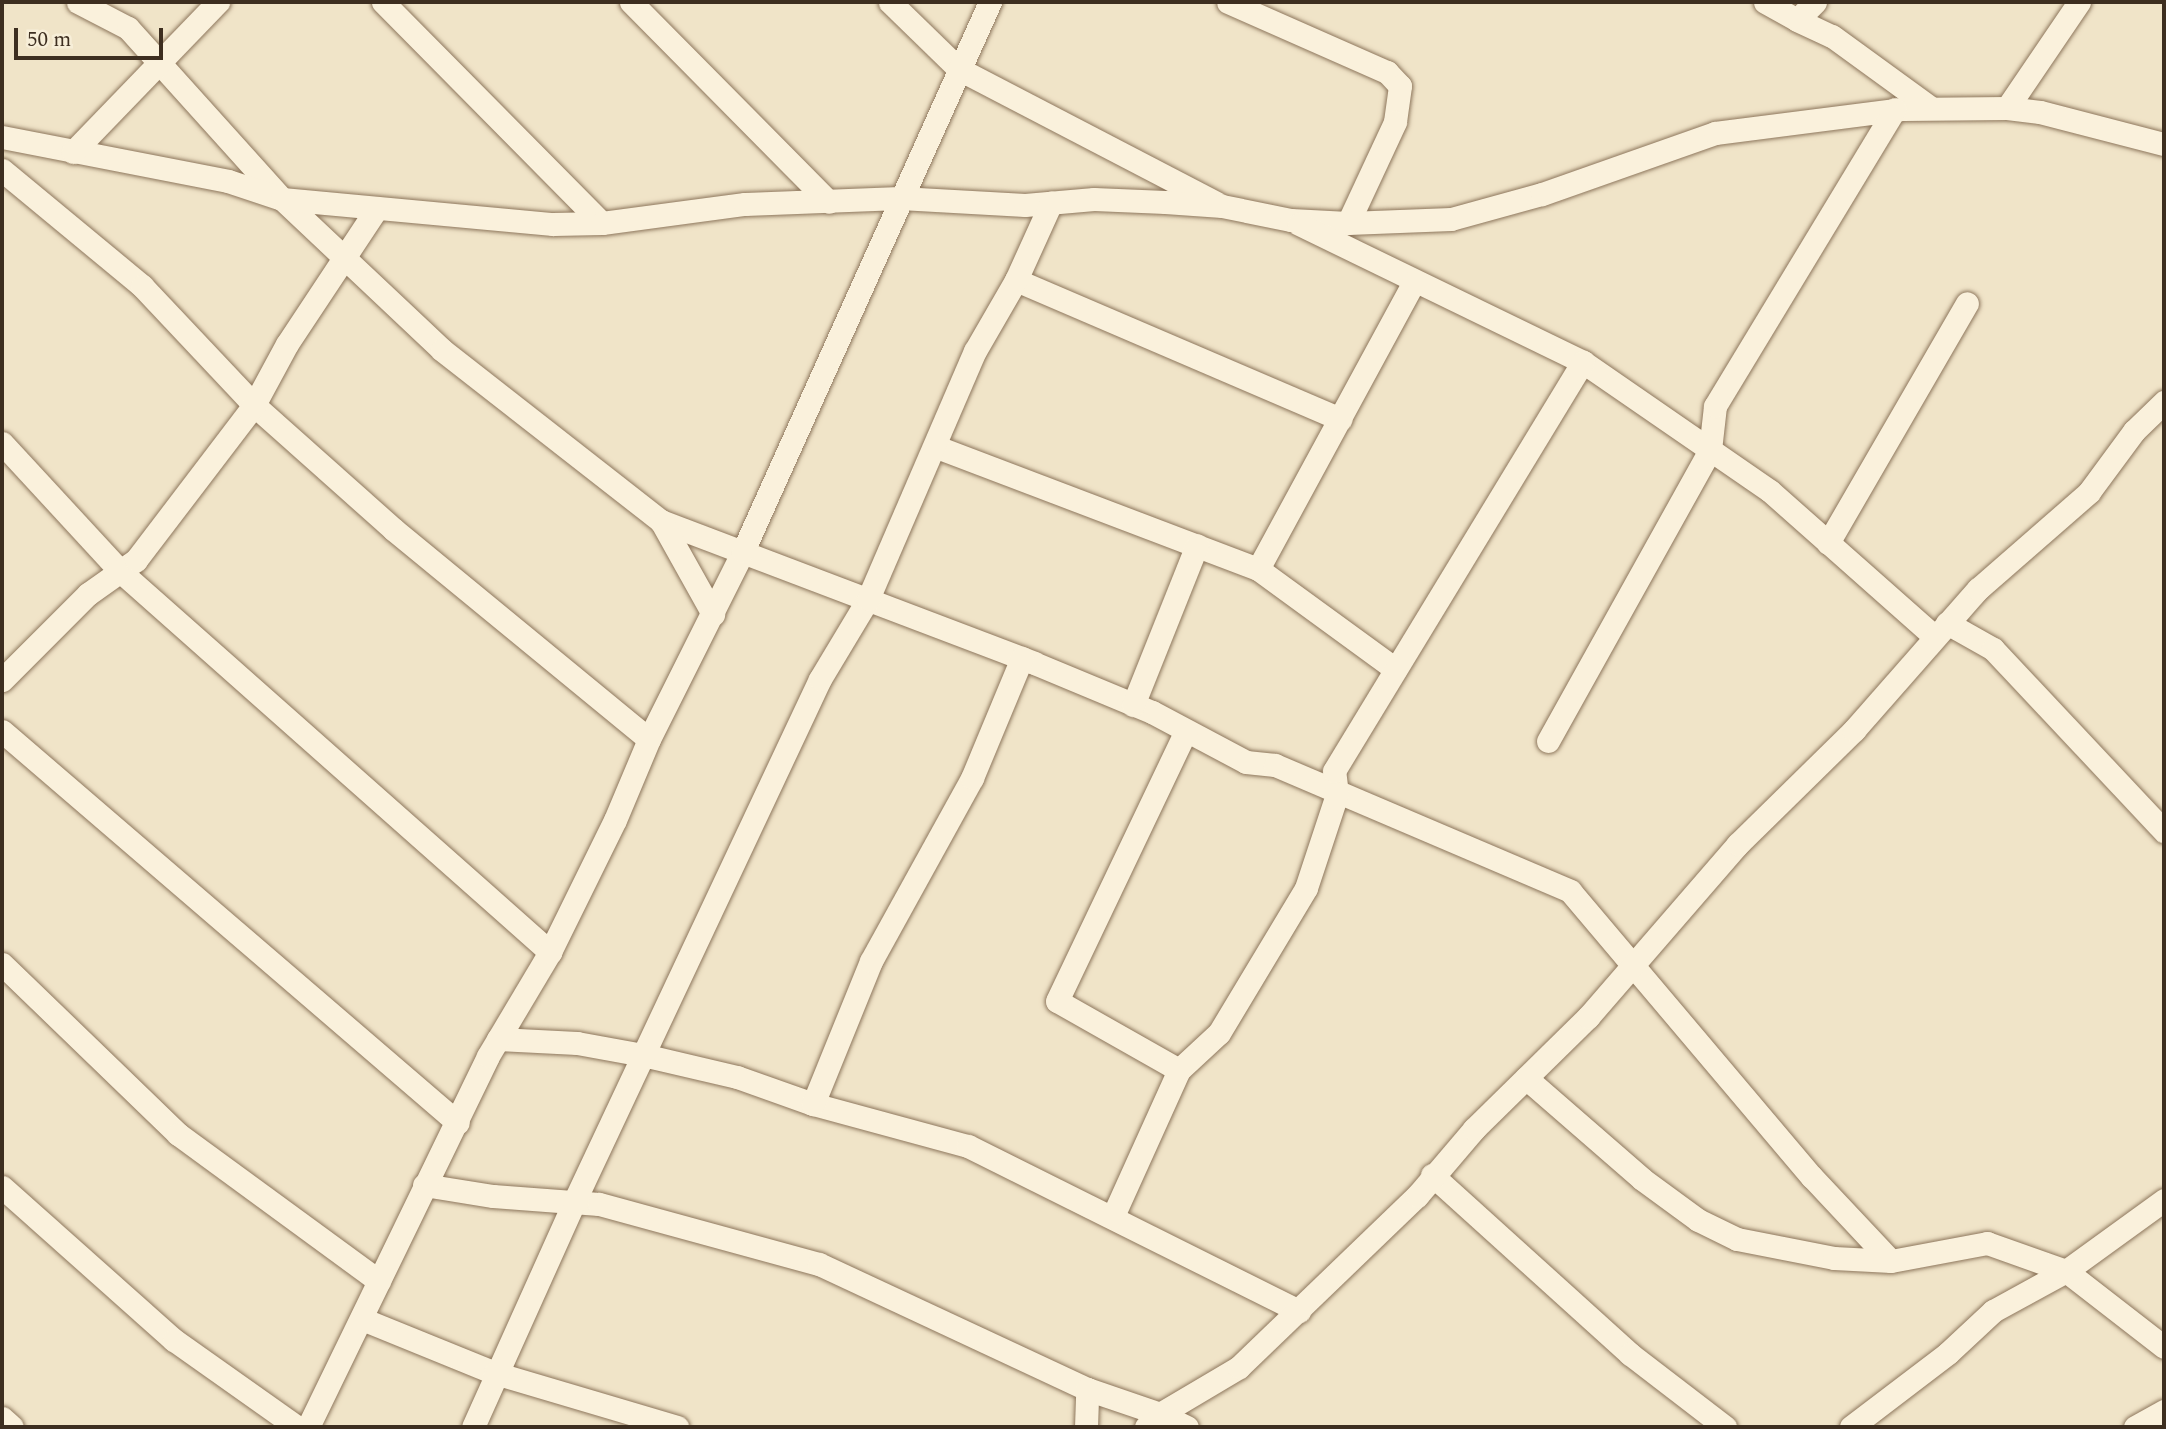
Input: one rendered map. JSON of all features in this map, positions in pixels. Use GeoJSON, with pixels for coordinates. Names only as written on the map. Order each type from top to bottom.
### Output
{"type":"FeatureCollection","features":[{"type":"Feature","properties":{"kind":"street"},"geometry":{"type":"LineString","coordinates":[[78,2],[128,28],[282,199],[443,350],[662,521],[1022,658],[1133,705],[1246,762],[1275,765],[1337,794],[1570,891],[1636,964],[1812,1177],[1891,1261]]}},
{"type":"Feature","properties":{"kind":"street"},"geometry":{"type":"LineString","coordinates":[[73,152],[218,2]]}},
{"type":"Feature","properties":{"kind":"street"},"geometry":{"type":"LineString","coordinates":[[383,2],[602,223]]}},
{"type":"Feature","properties":{"kind":"street"},"geometry":{"type":"LineString","coordinates":[[631,2],[829,201]]}},
{"type":"Feature","properties":{"kind":"street"},"geometry":{"type":"LineString","coordinates":[[890,2],[959,69],[1222,206]]}},
{"type":"Feature","properties":{"kind":"street"},"geometry":{"type":"LineString","coordinates":[[308,1427],[424,1185],[458,1123],[498,1039],[550,952],[649,739],[713,614],[990,2]]}},
{"type":"Feature","properties":{"kind":"street"},"geometry":{"type":"LineString","coordinates":[[1228,2],[1387,72],[1400,86],[1395,122],[1348,223]]}},
{"type":"Feature","properties":{"kind":"street"},"geometry":{"type":"LineString","coordinates":[[1765,2],[1832,36],[1931,108]]}},
{"type":"Feature","properties":{"kind":"street"},"geometry":{"type":"LineString","coordinates":[[1797,20],[1815,2]]}},
{"type":"Feature","properties":{"kind":"street"},"geometry":{"type":"LineString","coordinates":[[2007,108],[2079,2]]}},
{"type":"Feature","properties":{"kind":"street"},"geometry":{"type":"LineString","coordinates":[[2,137],[228,181],[282,199],[554,224],[602,223],[745,204],[900,198],[1051,203],[1094,199],[1222,206],[1291,220],[1348,223],[1451,219],[1542,194],[1715,133],[1895,109],[2007,108],[2087,123],[2164,144]]}},
{"type":"Feature","properties":{"kind":"street"},"geometry":{"type":"LineString","coordinates":[[1549,741],[1710,450],[1715,406],[1895,109]]}},
{"type":"Feature","properties":{"kind":"street"},"geometry":{"type":"LineString","coordinates":[[2,170],[142,286],[254,405],[393,529],[649,739]]}},
{"type":"Feature","properties":{"kind":"street"},"geometry":{"type":"LineString","coordinates":[[473,1427],[574,1202],[820,679],[868,599],[937,447],[975,351],[1016,280],[1051,203]]}},
{"type":"Feature","properties":{"kind":"street"},"geometry":{"type":"LineString","coordinates":[[2,681],[88,594],[136,560],[254,405],[286,344],[377,208]]}},
{"type":"Feature","properties":{"kind":"street"},"geometry":{"type":"LineString","coordinates":[[1291,220],[1583,362],[1710,450],[1770,492],[1828,542],[1941,630],[1993,649],[2164,831]]}},
{"type":"Feature","properties":{"kind":"street"},"geometry":{"type":"LineString","coordinates":[[1016,280],[1339,419]]}},
{"type":"Feature","properties":{"kind":"street"},"geometry":{"type":"LineString","coordinates":[[1258,569],[1414,282]]}},
{"type":"Feature","properties":{"kind":"street"},"geometry":{"type":"LineString","coordinates":[[1828,542],[1968,303]]}},
{"type":"Feature","properties":{"kind":"street"},"geometry":{"type":"LineString","coordinates":[[1112,1216],[1179,1070],[1219,1034],[1306,888],[1337,794],[1334,771],[1583,362]]}},
{"type":"Feature","properties":{"kind":"street"},"geometry":{"type":"LineString","coordinates":[[1153,1421],[1239,1367],[1417,1196],[1432,1175],[1636,964],[1738,844],[1854,730],[1978,589],[2089,492],[2134,431],[2164,401]]}},
{"type":"Feature","properties":{"kind":"street"},"geometry":{"type":"LineString","coordinates":[[2,443],[120,571],[550,952]]}},
{"type":"Feature","properties":{"kind":"street"},"geometry":{"type":"LineString","coordinates":[[937,447],[1258,569],[1395,669]]}},
{"type":"Feature","properties":{"kind":"street"},"geometry":{"type":"LineString","coordinates":[[662,521],[713,614]]}},
{"type":"Feature","properties":{"kind":"street"},"geometry":{"type":"LineString","coordinates":[[1133,705],[1198,545]]}},
{"type":"Feature","properties":{"kind":"street"},"geometry":{"type":"LineString","coordinates":[[813,1104],[871,961],[972,778],[1022,658]]}},
{"type":"Feature","properties":{"kind":"street"},"geometry":{"type":"LineString","coordinates":[[2,731],[458,1123]]}},
{"type":"Feature","properties":{"kind":"street"},"geometry":{"type":"LineString","coordinates":[[1179,1070],[1057,1001],[1186,731]]}},
{"type":"Feature","properties":{"kind":"street"},"geometry":{"type":"LineString","coordinates":[[2,964],[178,1134],[379,1281]]}},
{"type":"Feature","properties":{"kind":"street"},"geometry":{"type":"LineString","coordinates":[[498,1039],[577,1043],[643,1055],[737,1077],[813,1104],[968,1146],[1299,1311]]}},
{"type":"Feature","properties":{"kind":"street"},"geometry":{"type":"LineString","coordinates":[[1526,1078],[1642,1180],[1698,1220],[1755,1245],[1834,1258],[1891,1261],[1987,1243],[2066,1271],[2164,1347]]}},
{"type":"Feature","properties":{"kind":"street"},"geometry":{"type":"LineString","coordinates":[[1432,1175],[1630,1354],[1725,1427]]}},
{"type":"Feature","properties":{"kind":"street"},"geometry":{"type":"LineString","coordinates":[[424,1185],[494,1196],[599,1204],[820,1264],[1153,1421],[1187,1427]]}},
{"type":"Feature","properties":{"kind":"street"},"geometry":{"type":"LineString","coordinates":[[2,1187],[174,1340],[297,1427]]}},
{"type":"Feature","properties":{"kind":"street"},"geometry":{"type":"LineString","coordinates":[[1851,1427],[1948,1353],[1993,1311],[2066,1271],[2164,1200]]}},
{"type":"Feature","properties":{"kind":"street"},"geometry":{"type":"LineString","coordinates":[[362,1319],[495,1373],[677,1427]]}},
{"type":"Feature","properties":{"kind":"street"},"geometry":{"type":"LineString","coordinates":[[1086,1427],[1087,1389]]}},
{"type":"Feature","properties":{"kind":"street"},"geometry":{"type":"LineString","coordinates":[[2135,1427],[2164,1411]]}},
{"type":"Feature","properties":{"kind":"street"},"geometry":{"type":"LineString","coordinates":[[2,1418],[12,1427]]}}]}
